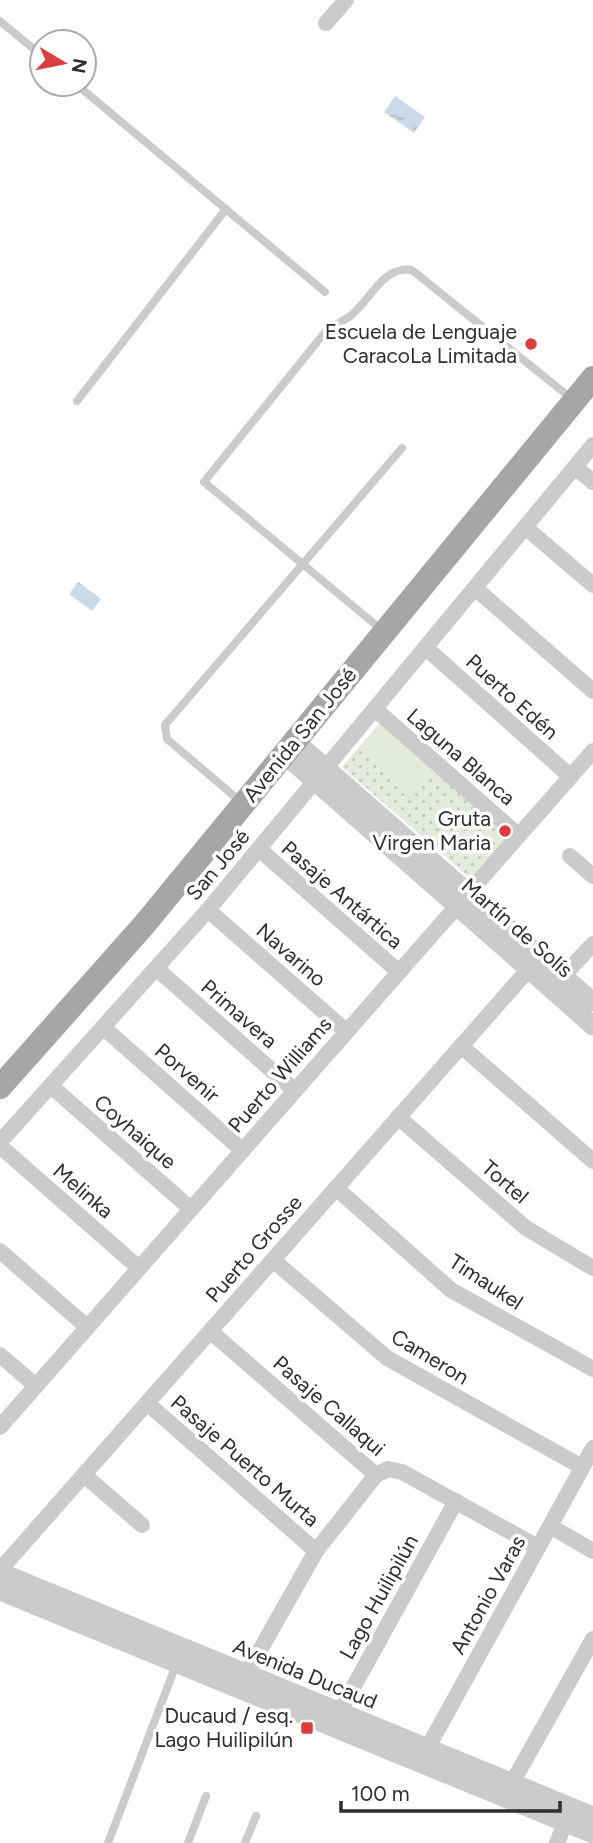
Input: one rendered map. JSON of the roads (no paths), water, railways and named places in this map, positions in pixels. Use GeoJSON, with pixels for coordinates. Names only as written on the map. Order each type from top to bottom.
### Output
{"type":"FeatureCollection","features":[{"type":"Feature","properties":{"kind":"main road","name":"Avenida San José"},"geometry":{"type":"LineString","coordinates":[[0,1087],[115,959],[593,378]]}},
{"type":"Feature","properties":{"kind":"street"},"geometry":{"type":"LineString","coordinates":[[326,23],[346,0]]}},
{"type":"Feature","properties":{"kind":"street","name":"San José"},"geometry":{"type":"LineString","coordinates":[[0,1144],[208,910],[593,445]]}},
{"type":"Feature","properties":{"kind":"street"},"geometry":{"type":"LineString","coordinates":[[575,467],[593,482]]}},
{"type":"Feature","properties":{"kind":"street"},"geometry":{"type":"LineString","coordinates":[[525,527],[593,585]]}},
{"type":"Feature","properties":{"kind":"street"},"geometry":{"type":"LineString","coordinates":[[475,588],[593,691]]}},
{"type":"Feature","properties":{"kind":"street","name":"Puerto Edén"},"geometry":{"type":"LineString","coordinates":[[426,648],[570,776]]}},
{"type":"Feature","properties":{"kind":"street","name":"Laguna Blanca"},"geometry":{"type":"LineString","coordinates":[[375,709],[519,835]]}},
{"type":"Feature","properties":{"kind":"street","name":"Martín de Solís"},"geometry":{"type":"LineString","coordinates":[[290,748],[534,963],[593,1026]]}},
{"type":"Feature","properties":{"kind":"street","name":"Puerto Williams"},"geometry":{"type":"LineString","coordinates":[[0,1427],[593,751]]}},
{"type":"Feature","properties":{"kind":"street","name":"Pasaje Antártica"},"geometry":{"type":"LineString","coordinates":[[259,849],[398,972]]}},
{"type":"Feature","properties":{"kind":"street"},"geometry":{"type":"LineString","coordinates":[[570,856],[593,876]]}},
{"type":"Feature","properties":{"kind":"street","name":"Navarino"},"geometry":{"type":"LineString","coordinates":[[208,910],[346,1031]]}},
{"type":"Feature","properties":{"kind":"street"},"geometry":{"type":"LineString","coordinates":[[563,976],[593,944]]}},
{"type":"Feature","properties":{"kind":"street","name":"Martín de Solís"},"geometry":{"type":"LineString","coordinates":[[534,963],[563,976],[593,1002]]}},
{"type":"Feature","properties":{"kind":"street","name":"Puerto Grosse"},"geometry":{"type":"LineString","coordinates":[[0,1571],[534,963]]}},
{"type":"Feature","properties":{"kind":"street","name":"Primavera"},"geometry":{"type":"LineString","coordinates":[[157,969],[295,1090]]}},
{"type":"Feature","properties":{"kind":"street","name":"Porvenir"},"geometry":{"type":"LineString","coordinates":[[104,1028],[242,1150]]}},
{"type":"Feature","properties":{"kind":"street"},"geometry":{"type":"LineString","coordinates":[[461,1046],[593,1161]]}},
{"type":"Feature","properties":{"kind":"street","name":"Coyhaique"},"geometry":{"type":"LineString","coordinates":[[51,1086],[191,1209]]}},
{"type":"Feature","properties":{"kind":"street","name":"Tortel"},"geometry":{"type":"LineString","coordinates":[[398,1117],[526,1228],[593,1268]]}},
{"type":"Feature","properties":{"kind":"street","name":"Melinka"},"geometry":{"type":"LineString","coordinates":[[0,1144],[139,1268]]}},
{"type":"Feature","properties":{"kind":"street","name":"Timaukel"},"geometry":{"type":"LineString","coordinates":[[336,1188],[458,1295],[593,1369]]}},
{"type":"Feature","properties":{"kind":"street"},"geometry":{"type":"LineString","coordinates":[[0,1251],[87,1327]]}},
{"type":"Feature","properties":{"kind":"street","name":"Cameron"},"geometry":{"type":"LineString","coordinates":[[273,1260],[387,1358],[582,1467]]}},
{"type":"Feature","properties":{"kind":"street","name":"Pasaje Callaqui"},"geometry":{"type":"LineString","coordinates":[[210,1331],[376,1475],[388,1469],[398,1469],[538,1547]]}},
{"type":"Feature","properties":{"kind":"street"},"geometry":{"type":"LineString","coordinates":[[0,1355],[36,1386]]}},
{"type":"Feature","properties":{"kind":"street","name":"Pasaje Puerto Murta"},"geometry":{"type":"LineString","coordinates":[[147,1403],[316,1551]]}},
{"type":"Feature","properties":{"kind":"street","name":"Antonio Varas"},"geometry":{"type":"LineString","coordinates":[[423,1756],[592,1451]]}},
{"type":"Feature","properties":{"kind":"street"},"geometry":{"type":"LineString","coordinates":[[84,1475],[142,1525]]}},
{"type":"Feature","properties":{"kind":"street"},"geometry":{"type":"LineString","coordinates":[[246,1675],[316,1551],[376,1475]]}},
{"type":"Feature","properties":{"kind":"street","name":"Lago Huilipilún"},"geometry":{"type":"LineString","coordinates":[[339,1713],[456,1502]]}},
{"type":"Feature","properties":{"kind":"street"},"geometry":{"type":"LineString","coordinates":[[550,1526],[593,1550]]}},
{"type":"Feature","properties":{"kind":"street","name":"Avenida Ducaud"},"geometry":{"type":"LineString","coordinates":[[0,1571],[339,1713],[423,1756],[593,1834]]}},
{"type":"Feature","properties":{"kind":"street","name":"Avenida Ducaud"},"geometry":{"type":"LineString","coordinates":[[0,1591],[176,1665],[423,1756],[512,1783],[593,1816]]}},
{"type":"Feature","properties":{"kind":"street"},"geometry":{"type":"LineString","coordinates":[[512,1783],[593,1639]]}},
{"type":"Feature","properties":{"kind":"street"},"geometry":{"type":"LineString","coordinates":[[557,1843],[565,1823]]}},
{"type":"Feature","properties":{"kind":"lane"},"geometry":{"type":"LineString","coordinates":[[0,21],[28,44]]}},
{"type":"Feature","properties":{"kind":"lane"},"geometry":{"type":"LineString","coordinates":[[93,98],[325,292]]}},
{"type":"Feature","properties":{"kind":"lane"},"geometry":{"type":"LineString","coordinates":[[77,401],[226,209]]}},
{"type":"Feature","properties":{"kind":"lane"},"geometry":{"type":"LineString","coordinates":[[384,632],[204,482],[326,331],[350,316],[390,274],[401,268],[421,276],[574,401]]}},
{"type":"Feature","properties":{"kind":"lane"},"geometry":{"type":"LineString","coordinates":[[244,804],[167,739],[165,725],[402,448]]}},
{"type":"Feature","properties":{"kind":"lane"},"geometry":{"type":"LineString","coordinates":[[107,1843],[176,1665]]}},
{"type":"Feature","properties":{"kind":"lane"},"geometry":{"type":"LineString","coordinates":[[188,1843],[206,1796]]}},
{"type":"Feature","properties":{"kind":"lane"},"geometry":{"type":"LineString","coordinates":[[245,1843],[256,1816]]}},
{"type":"Feature","properties":{"kind":"water"},"geometry":{"type":"Polygon","coordinates":[[[395,96],[425,117],[414,133],[384,112],[395,96]]]}},
{"type":"Feature","properties":{"kind":"water"},"geometry":{"type":"Polygon","coordinates":[[[78,582],[101,599],[92,611],[69,594],[78,582]]]}},
{"type":"Feature","properties":{"kind":"place","name":"Escuela de Lenguaje CaracoLa Limitada"},"geometry":{"type":"Point","coordinates":[531,344]}},
{"type":"Feature","properties":{"kind":"place","name":"Gruta Virgen Maria"},"geometry":{"type":"Point","coordinates":[505,831]}},
{"type":"Feature","properties":{"kind":"place","name":"Ducaud / esq. Lago Huilipilún"},"geometry":{"type":"Point","coordinates":[307,1728]}}]}
